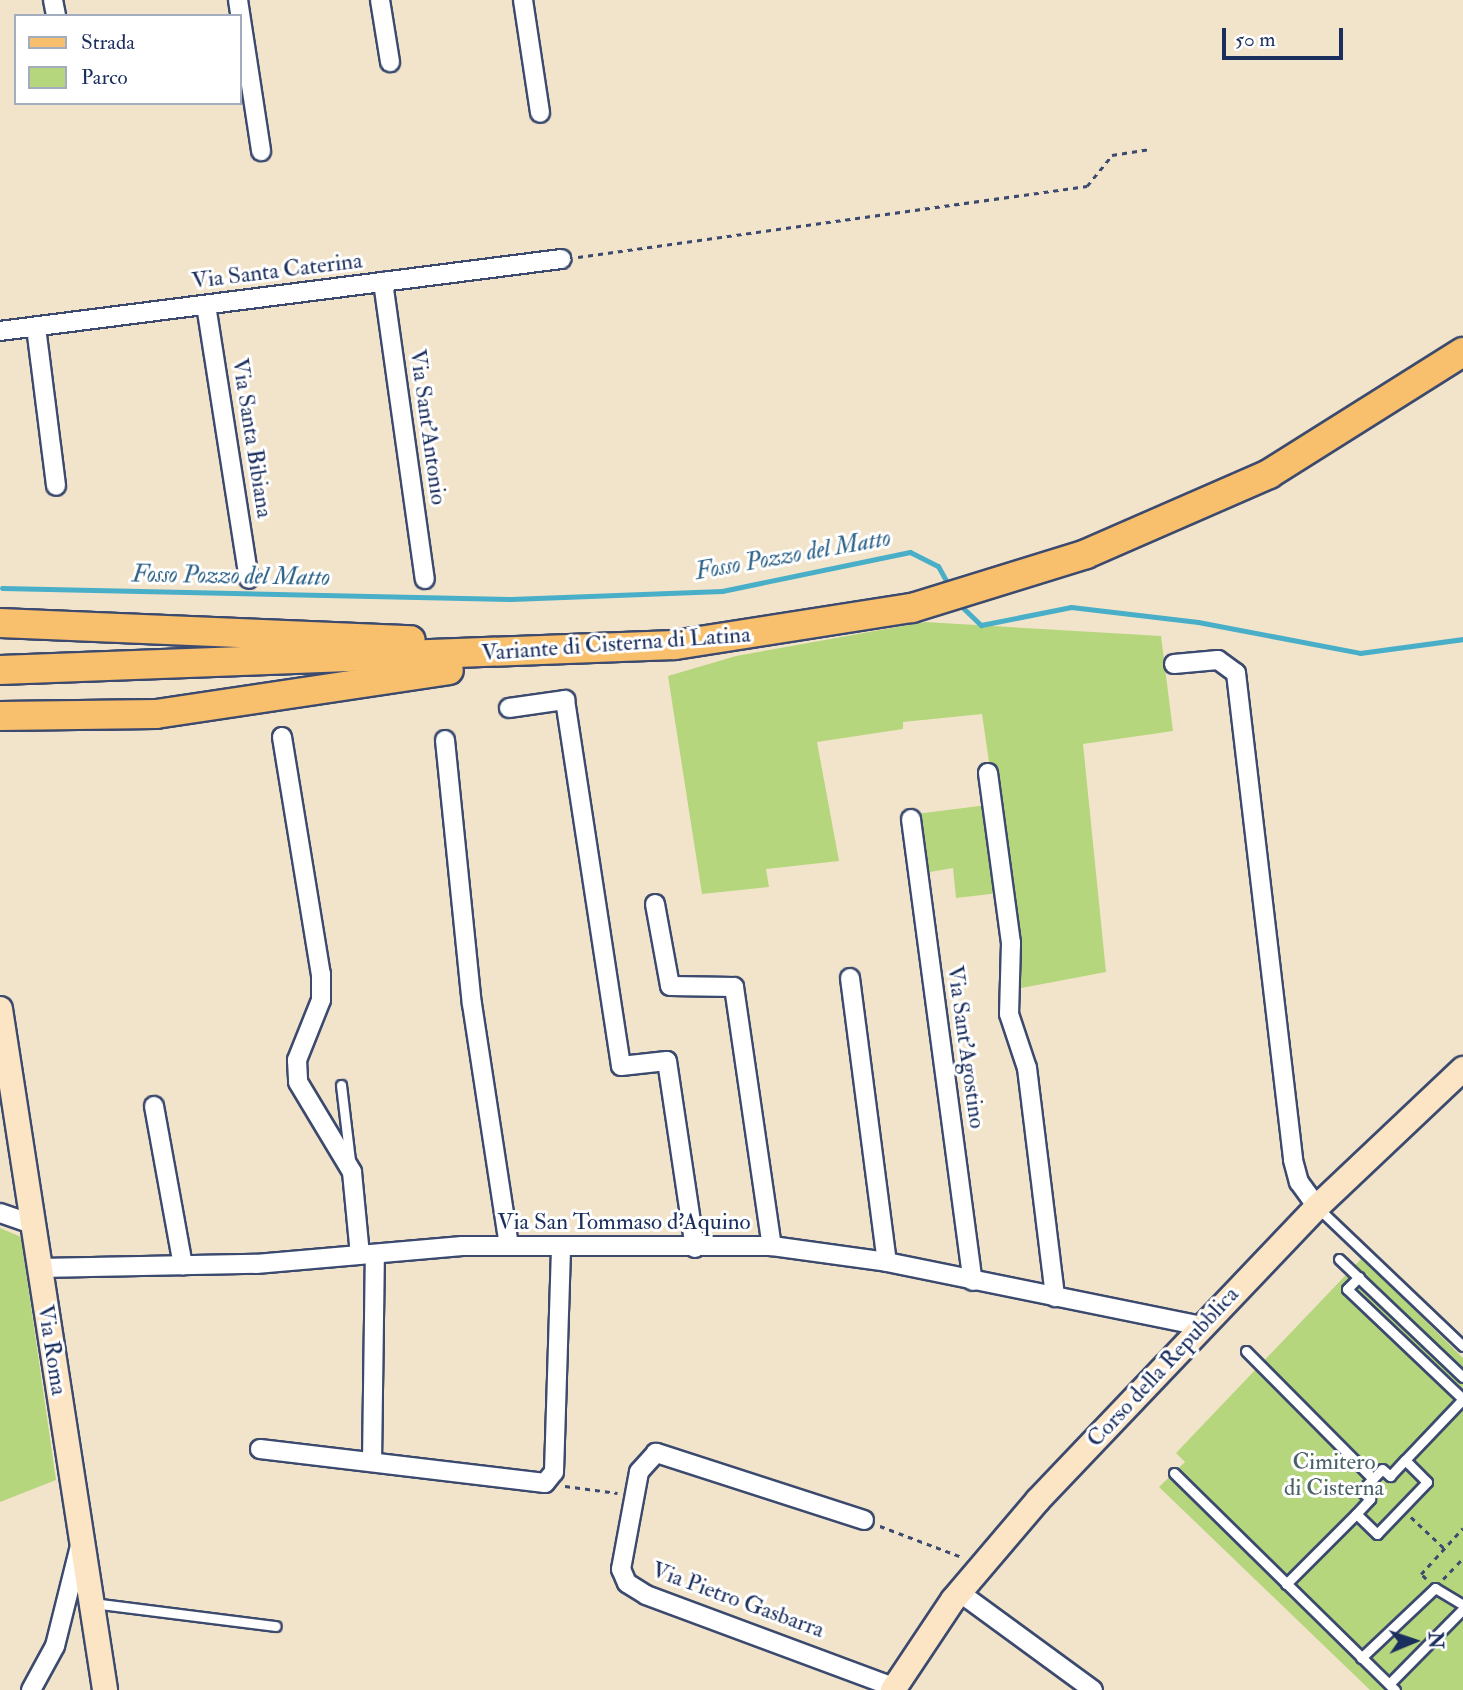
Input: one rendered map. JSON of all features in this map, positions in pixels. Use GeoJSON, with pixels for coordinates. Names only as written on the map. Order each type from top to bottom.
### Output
{"type":"FeatureCollection","features":[{"type":"Feature","properties":{"kind":"main road","name":"Variante di Cisterna di Latina"},"geometry":{"type":"LineString","coordinates":[[0,670],[571,649],[778,633],[912,608],[1086,554],[1269,474],[1463,352]]}},
{"type":"Feature","properties":{"kind":"main road"},"geometry":{"type":"LineString","coordinates":[[1,622],[571,649]]}},
{"type":"Feature","properties":{"kind":"main road"},"geometry":{"type":"LineString","coordinates":[[0,716],[175,712],[571,649]]}},
{"type":"Feature","properties":{"kind":"main road"},"geometry":{"type":"LineString","coordinates":[[0,731],[40,717]]}},
{"type":"Feature","properties":{"kind":"street"},"geometry":{"type":"LineString","coordinates":[[380,0],[390,62]]}},
{"type":"Feature","properties":{"kind":"street"},"geometry":{"type":"LineString","coordinates":[[523,0],[540,113]]}},
{"type":"Feature","properties":{"kind":"street"},"geometry":{"type":"LineString","coordinates":[[242,31],[261,151]]}},
{"type":"Feature","properties":{"kind":"street","name":"Via Santa Caterina"},"geometry":{"type":"LineString","coordinates":[[0,331],[561,259]]}},
{"type":"Feature","properties":{"kind":"street","name":"Via Sant'Antonio"},"geometry":{"type":"LineString","coordinates":[[383,282],[425,579]]}},
{"type":"Feature","properties":{"kind":"street","name":"Via Santa Bibiana"},"geometry":{"type":"LineString","coordinates":[[206,305],[249,579]]}},
{"type":"Feature","properties":{"kind":"street"},"geometry":{"type":"LineString","coordinates":[[36,327],[56,486]]}},
{"type":"Feature","properties":{"kind":"street"},"geometry":{"type":"LineString","coordinates":[[1174,664],[1221,660],[1236,673],[1293,1160],[1299,1182],[1317,1207]]}},
{"type":"Feature","properties":{"kind":"street"},"geometry":{"type":"LineString","coordinates":[[509,708],[565,699],[621,1066],[667,1061],[695,1248]]}},
{"type":"Feature","properties":{"kind":"street"},"geometry":{"type":"LineString","coordinates":[[282,737],[321,974],[321,1000],[306,1025],[297,1060],[298,1082],[352,1172],[368,1254],[372,1462]]}},
{"type":"Feature","properties":{"kind":"street"},"geometry":{"type":"LineString","coordinates":[[445,740],[472,1004],[509,1245]]}},
{"type":"Feature","properties":{"kind":"street"},"geometry":{"type":"LineString","coordinates":[[988,773],[1011,943],[1009,1013],[1027,1068],[1055,1297]]}},
{"type":"Feature","properties":{"kind":"street","name":"Via Sant'Agostino"},"geometry":{"type":"LineString","coordinates":[[911,819],[973,1280]]}},
{"type":"Feature","properties":{"kind":"street"},"geometry":{"type":"LineString","coordinates":[[655,904],[670,986],[733,987],[772,1246]]}},
{"type":"Feature","properties":{"kind":"street"},"geometry":{"type":"LineString","coordinates":[[850,978],[887,1262]]}},
{"type":"Feature","properties":{"kind":"street","name":"Via Roma"},"geometry":{"type":"LineString","coordinates":[[0,1009],[105,1690]]}},
{"type":"Feature","properties":{"kind":"street","name":"Corso della Repubblica"},"geometry":{"type":"LineString","coordinates":[[893,1689],[959,1592],[982,1564],[1201,1326],[1317,1207],[1463,1069]]}},
{"type":"Feature","properties":{"kind":"street"},"geometry":{"type":"LineString","coordinates":[[154,1107],[183,1265]]}},
{"type":"Feature","properties":{"kind":"street"},"geometry":{"type":"LineString","coordinates":[[0,1213],[32,1224]]}},
{"type":"Feature","properties":{"kind":"street","name":"Via San Tommaso d'Aquino"},"geometry":{"type":"LineString","coordinates":[[40,1268],[183,1265],[509,1245],[695,1248],[772,1246],[887,1262],[1201,1326]]}},
{"type":"Feature","properties":{"kind":"street"},"geometry":{"type":"LineString","coordinates":[[260,1449],[545,1483],[554,1472],[561,1246]]}},
{"type":"Feature","properties":{"kind":"street","name":"Via Pietro Gasbarra"},"geometry":{"type":"LineString","coordinates":[[864,1520],[662,1453],[643,1462],[620,1557],[630,1586],[893,1689]]}},
{"type":"Feature","properties":{"kind":"street"},"geometry":{"type":"LineString","coordinates":[[31,1690],[55,1646],[82,1539]]}},
{"type":"Feature","properties":{"kind":"street"},"geometry":{"type":"LineString","coordinates":[[959,1592],[1093,1690]]}},
{"type":"Feature","properties":{"kind":"lane"},"geometry":{"type":"LineString","coordinates":[[341,1085],[352,1172]]}},
{"type":"Feature","properties":{"kind":"lane"},"geometry":{"type":"LineString","coordinates":[[1317,1207],[1463,1346]]}},
{"type":"Feature","properties":{"kind":"lane"},"geometry":{"type":"LineString","coordinates":[[1339,1259],[1463,1377]]}},
{"type":"Feature","properties":{"kind":"lane"},"geometry":{"type":"LineString","coordinates":[[1286,1584],[1370,1499],[1362,1491],[1382,1469],[1390,1476],[1463,1399],[1347,1289],[1359,1277]]}},
{"type":"Feature","properties":{"kind":"lane"},"geometry":{"type":"LineString","coordinates":[[1246,1351],[1373,1479]]}},
{"type":"Feature","properties":{"kind":"lane"},"geometry":{"type":"LineString","coordinates":[[1356,1514],[1377,1534],[1427,1482],[1405,1460]]}},
{"type":"Feature","properties":{"kind":"lane"},"geometry":{"type":"LineString","coordinates":[[1174,1472],[1361,1658],[1392,1687],[1463,1607],[1435,1588],[1361,1658]]}},
{"type":"Feature","properties":{"kind":"lane"},"geometry":{"type":"LineString","coordinates":[[91,1603],[276,1626]]}},
{"type":"Feature","properties":{"kind":"path"},"geometry":{"type":"LineString","coordinates":[[561,259],[1087,186],[1112,155],[1149,149]]}},
{"type":"Feature","properties":{"kind":"path"},"geometry":{"type":"LineString","coordinates":[[545,1483],[633,1495]]}},
{"type":"Feature","properties":{"kind":"path"},"geometry":{"type":"LineString","coordinates":[[1401,1509],[1444,1548]]}},
{"type":"Feature","properties":{"kind":"path"},"geometry":{"type":"LineString","coordinates":[[864,1520],[982,1564]]}},
{"type":"Feature","properties":{"kind":"path"},"geometry":{"type":"LineString","coordinates":[[1463,1528],[1421,1574],[1435,1588],[1463,1558]]}},
{"type":"Feature","properties":{"kind":"green space"},"geometry":{"type":"Polygon","coordinates":[[[925,622],[1161,636],[1173,731],[1083,744],[1106,972],[1005,991],[999,893],[956,898],[953,868],[924,873],[916,814],[995,804],[982,714],[903,722],[903,729],[817,742],[839,861],[766,869],[769,887],[702,894],[668,676],[736,656],[925,622]]]}},
{"type":"Feature","properties":{"kind":"green space"},"geometry":{"type":"Polygon","coordinates":[[[0,1228],[21,1237],[56,1480],[0,1502],[0,1228]]]}},
{"type":"Feature","properties":{"kind":"green space","name":"Cimitero di Cisterna"},"geometry":{"type":"Polygon","coordinates":[[[1362,1258],[1463,1358],[1463,1690],[1370,1690],[1159,1487],[1185,1462],[1176,1453],[1362,1258]]]}},
{"type":"Feature","properties":{"kind":"waterway","name":"Fosso Pozzo del Matto"},"geometry":{"type":"LineString","coordinates":[[2,588],[511,599],[722,591],[910,552],[938,566],[950,588]]}},
{"type":"Feature","properties":{"kind":"waterway","name":"Fosso Pozzo del Matto"},"geometry":{"type":"LineString","coordinates":[[958,603],[981,625],[1071,607],[1198,622],[1360,653],[1463,639]]}}]}
